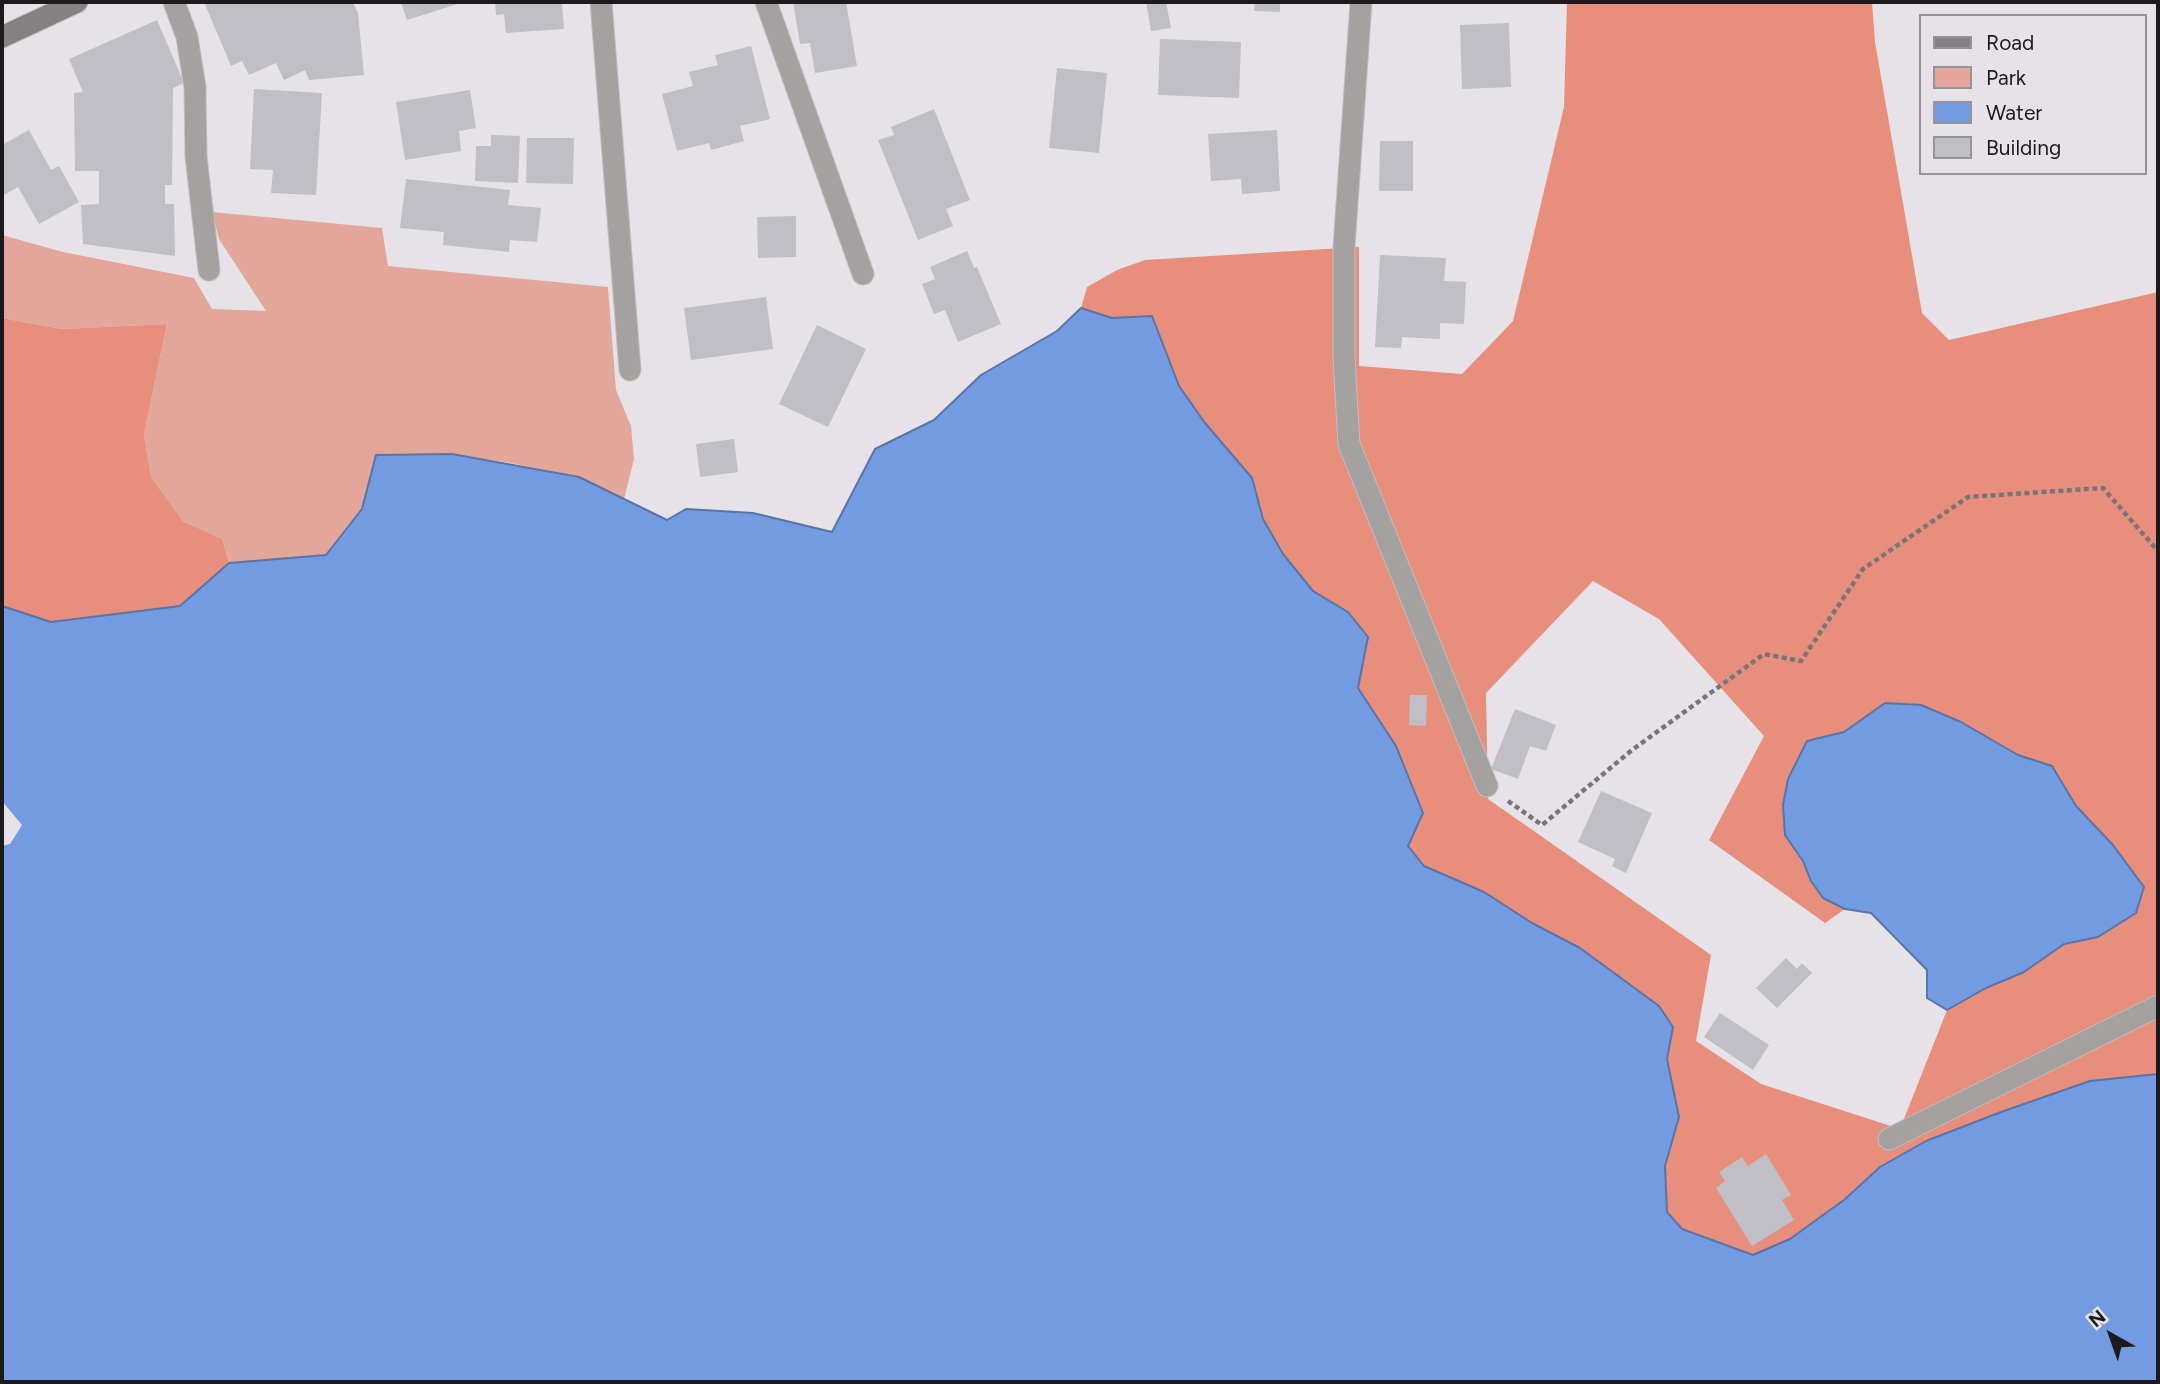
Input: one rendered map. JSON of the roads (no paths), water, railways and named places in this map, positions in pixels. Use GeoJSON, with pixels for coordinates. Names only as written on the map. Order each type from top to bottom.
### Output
{"type":"FeatureCollection","features":[{"type":"Feature","properties":{"kind":"main road"},"geometry":{"type":"LineString","coordinates":[[2,37],[77,2]]}},
{"type":"Feature","properties":{"kind":"street"},"geometry":{"type":"LineString","coordinates":[[174,2],[187,37],[195,87],[196,156],[209,270]]}},
{"type":"Feature","properties":{"kind":"street"},"geometry":{"type":"LineString","coordinates":[[601,2],[630,370]]}},
{"type":"Feature","properties":{"kind":"street"},"geometry":{"type":"LineString","coordinates":[[766,2],[863,274]]}},
{"type":"Feature","properties":{"kind":"street"},"geometry":{"type":"LineString","coordinates":[[1361,2],[1344,247],[1349,444],[1487,786]]}},
{"type":"Feature","properties":{"kind":"street"},"geometry":{"type":"LineString","coordinates":[[1889,1139],[2158,1006]]}},
{"type":"Feature","properties":{"kind":"water"},"geometry":{"type":"Polygon","coordinates":[[[1081,308],[1112,318],[1152,316],[1179,386],[1205,423],[1252,478],[1263,519],[1283,554],[1313,591],[1348,612],[1368,637],[1358,688],[1396,746],[1423,813],[1408,846],[1424,866],[1484,892],[1532,923],[1580,948],[1659,1006],[1673,1027],[1667,1059],[1679,1117],[1665,1166],[1667,1212],[1682,1229],[1753,1255],[1790,1239],[1844,1200],[1880,1167],[1926,1141],[2090,1081],[2158,1074],[2158,1382],[2,1382],[2,606],[51,622],[180,606],[229,563],[326,555],[362,509],[376,455],[452,454],[579,477],[667,520],[686,509],[753,513],[832,532],[875,449],[934,420],[981,375],[1057,331],[1081,308]]]}},
{"type":"Feature","properties":{"kind":"water"},"geometry":{"type":"Polygon","coordinates":[[[1885,703],[1921,705],[1961,722],[2018,755],[2052,766],[2076,806],[2113,845],[2144,887],[2136,913],[2098,937],[2064,944],[2024,972],[1986,988],[1947,1010],[1927,998],[1927,970],[1871,913],[1845,909],[1823,898],[1785,835],[1783,805],[1788,779],[1807,741],[1844,732],[1885,703]]]}}]}
